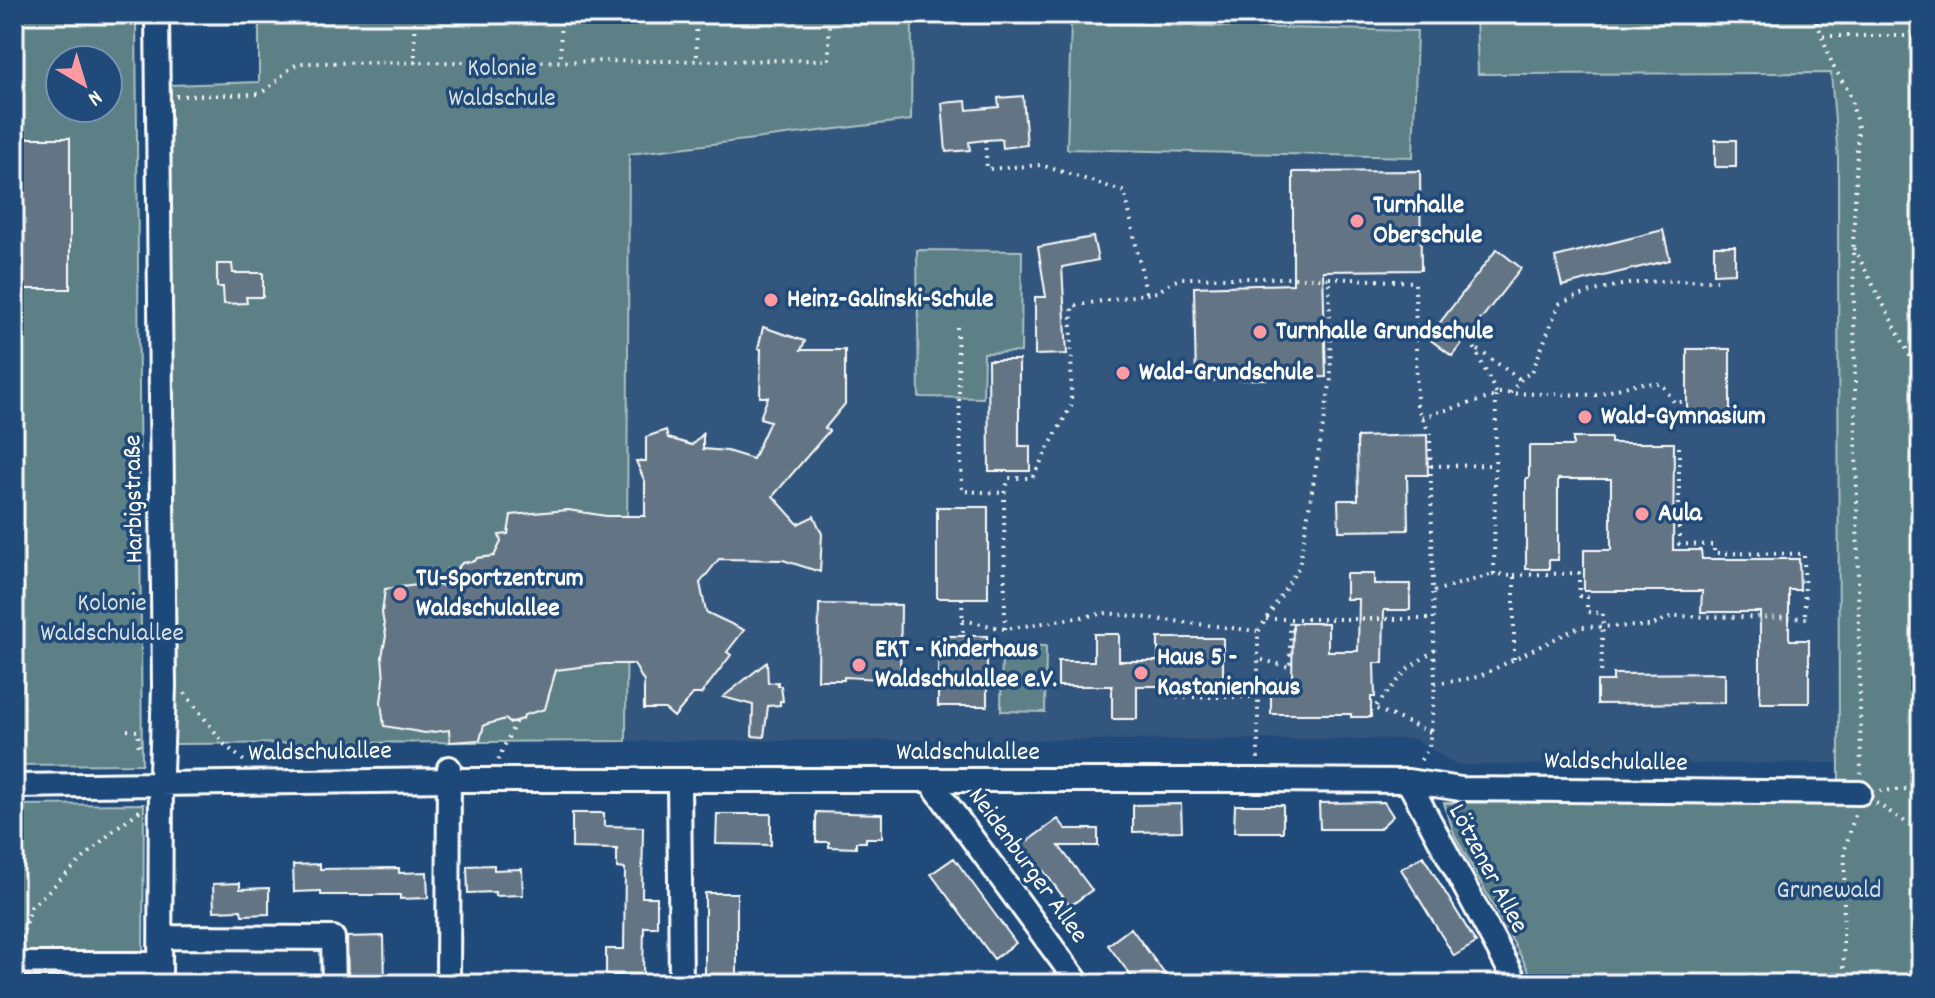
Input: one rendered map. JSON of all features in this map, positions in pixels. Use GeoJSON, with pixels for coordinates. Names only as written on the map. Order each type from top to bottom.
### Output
{"type":"FeatureCollection","features":[{"type":"Feature","properties":{"kind":"street","name":"Harbigstraße"},"geometry":{"type":"LineString","coordinates":[[157,14],[158,97],[166,233],[160,974]]}},
{"type":"Feature","properties":{"kind":"street"},"geometry":{"type":"LineString","coordinates":[[1408,781],[1420,762]]}},
{"type":"Feature","properties":{"kind":"street","name":"Waldschulallee"},"geometry":{"type":"LineString","coordinates":[[14,786],[161,785],[449,774],[489,780],[930,781],[1258,771],[1408,781],[1461,789],[1860,793]]}},
{"type":"Feature","properties":{"kind":"street"},"geometry":{"type":"LineString","coordinates":[[448,984],[449,774]]}},
{"type":"Feature","properties":{"kind":"street"},"geometry":{"type":"LineString","coordinates":[[679,780],[681,984]]}},
{"type":"Feature","properties":{"kind":"street","name":"Neidenburger Allee"},"geometry":{"type":"LineString","coordinates":[[930,781],[1079,984]]}},
{"type":"Feature","properties":{"kind":"street","name":"Lötzener Allee"},"geometry":{"type":"LineString","coordinates":[[1408,781],[1517,984]]}},
{"type":"Feature","properties":{"kind":"street"},"geometry":{"type":"LineString","coordinates":[[161,937],[333,938],[334,984]]}},
{"type":"Feature","properties":{"kind":"street"},"geometry":{"type":"LineString","coordinates":[[16,957],[160,974]]}},
{"type":"Feature","properties":{"kind":"path"},"geometry":{"type":"LineString","coordinates":[[414,14],[415,63]]}},
{"type":"Feature","properties":{"kind":"path"},"geometry":{"type":"LineString","coordinates":[[560,14],[561,62]]}},
{"type":"Feature","properties":{"kind":"path"},"geometry":{"type":"LineString","coordinates":[[696,14],[697,62]]}},
{"type":"Feature","properties":{"kind":"path"},"geometry":{"type":"LineString","coordinates":[[158,97],[258,94],[300,63],[829,60],[829,14]]}},
{"type":"Feature","properties":{"kind":"path"},"geometry":{"type":"LineString","coordinates":[[1814,14],[1833,66],[1849,92],[1858,127],[1853,246],[1862,713],[1860,793],[1845,849],[1845,984]]}},
{"type":"Feature","properties":{"kind":"path"},"geometry":{"type":"LineString","coordinates":[[1822,36],[1921,36]]}},
{"type":"Feature","properties":{"kind":"path"},"geometry":{"type":"LineString","coordinates":[[985,140],[987,169],[1041,165],[1125,192],[1146,294]]}},
{"type":"Feature","properties":{"kind":"path"},"geometry":{"type":"LineString","coordinates":[[1853,246],[1921,377]]}},
{"type":"Feature","properties":{"kind":"path"},"geometry":{"type":"LineString","coordinates":[[1005,629],[1004,494],[1009,478],[1032,478],[1071,406],[1072,306],[1157,292],[1180,278],[1329,278],[1415,282],[1417,407],[1430,434],[1435,684],[1429,748],[1420,762]]}},
{"type":"Feature","properties":{"kind":"path"},"geometry":{"type":"LineString","coordinates":[[1258,771],[1258,632],[1299,567],[1331,379],[1329,278]]}},
{"type":"Feature","properties":{"kind":"path"},"geometry":{"type":"LineString","coordinates":[[1510,393],[1532,372],[1559,304],[1588,291],[1629,282],[1717,280]]}},
{"type":"Feature","properties":{"kind":"path"},"geometry":{"type":"LineString","coordinates":[[957,327],[962,491],[1004,494]]}},
{"type":"Feature","properties":{"kind":"path"},"geometry":{"type":"LineString","coordinates":[[1494,574],[1496,395],[1474,347],[1521,380]]}},
{"type":"Feature","properties":{"kind":"path"},"geometry":{"type":"LineString","coordinates":[[1422,417],[1496,395],[1596,395],[1639,383],[1662,384],[1674,402],[1683,402]]}},
{"type":"Feature","properties":{"kind":"path"},"geometry":{"type":"LineString","coordinates":[[1435,684],[1478,677],[1579,627],[1651,626],[1672,616],[1808,618],[1804,554],[1714,553],[1714,545],[1679,544],[1679,447]]}},
{"type":"Feature","properties":{"kind":"path"},"geometry":{"type":"LineString","coordinates":[[1431,466],[1495,465]]}},
{"type":"Feature","properties":{"kind":"path"},"geometry":{"type":"LineString","coordinates":[[1433,591],[1494,574],[1579,573],[1579,596],[1587,597],[1587,612],[1603,613],[1601,677]]}},
{"type":"Feature","properties":{"kind":"path"},"geometry":{"type":"LineString","coordinates":[[1514,575],[1514,659]]}},
{"type":"Feature","properties":{"kind":"path"},"geometry":{"type":"LineString","coordinates":[[962,598],[963,636]]}},
{"type":"Feature","properties":{"kind":"path"},"geometry":{"type":"LineString","coordinates":[[963,620],[1005,629],[1107,613],[1258,632]]}},
{"type":"Feature","properties":{"kind":"path"},"geometry":{"type":"LineString","coordinates":[[1266,619],[1434,619]]}},
{"type":"Feature","properties":{"kind":"path"},"geometry":{"type":"LineString","coordinates":[[1262,660],[1290,667],[1290,619]]}},
{"type":"Feature","properties":{"kind":"path"},"geometry":{"type":"LineString","coordinates":[[1430,732],[1374,708],[1408,669],[1434,650]]}},
{"type":"Feature","properties":{"kind":"path"},"geometry":{"type":"LineString","coordinates":[[163,665],[225,745],[267,781]]}},
{"type":"Feature","properties":{"kind":"path"},"geometry":{"type":"LineString","coordinates":[[1177,697],[1258,697]]}},
{"type":"Feature","properties":{"kind":"path"},"geometry":{"type":"LineString","coordinates":[[489,780],[516,721]]}},
{"type":"Feature","properties":{"kind":"path"},"geometry":{"type":"LineString","coordinates":[[127,730],[138,731],[139,752]]}},
{"type":"Feature","properties":{"kind":"path"},"geometry":{"type":"LineString","coordinates":[[1860,793],[1921,788]]}},
{"type":"Feature","properties":{"kind":"path"},"geometry":{"type":"LineString","coordinates":[[1860,793],[1921,832]]}},
{"type":"Feature","properties":{"kind":"path"},"geometry":{"type":"LineString","coordinates":[[16,957],[31,907],[116,828],[148,804]]}},
{"type":"Feature","properties":{"kind":"shaded area"},"geometry":{"type":"Polygon","coordinates":[[[912,14],[1476,14],[1478,74],[1831,73],[1838,158],[1839,763],[1456,765],[1415,739],[626,741],[629,154],[911,120],[912,14]]]}},
{"type":"Feature","properties":{"kind":"green space","name":"Kolonie Waldschulallee"},"geometry":{"type":"Polygon","coordinates":[[[14,14],[136,14],[142,764],[14,765],[14,14]]]}},
{"type":"Feature","properties":{"kind":"green space","name":"TU-Sportzentrum Waldschulallee"},"geometry":{"type":"Polygon","coordinates":[[[259,14],[912,14],[911,120],[629,154],[626,741],[174,744],[170,85],[259,82],[259,14]]]}},
{"type":"Feature","properties":{"kind":"green space","name":"Grunewald"},"geometry":{"type":"Polygon","coordinates":[[[1476,14],[1921,14],[1921,984],[1536,984],[1455,836],[1444,803],[1839,798],[1838,158],[1831,73],[1478,74],[1476,14]]]}},
{"type":"Feature","properties":{"kind":"green space"},"geometry":{"type":"Polygon","coordinates":[[[1071,23],[1417,31],[1413,157],[1067,149],[1071,23]]]}},
{"type":"Feature","properties":{"kind":"green space"},"geometry":{"type":"Polygon","coordinates":[[[917,250],[1022,251],[1021,352],[984,353],[983,398],[919,397],[917,250]]]}},
{"type":"Feature","properties":{"kind":"green space"},"geometry":{"type":"Polygon","coordinates":[[[1002,645],[1046,646],[1045,712],[1001,711],[1002,645]]]}},
{"type":"Feature","properties":{"kind":"green space"},"geometry":{"type":"Polygon","coordinates":[[[144,804],[143,954],[14,954],[14,805],[144,804]]]}},
{"type":"Feature","properties":{"kind":"building"},"geometry":{"type":"Polygon","coordinates":[[[1023,96],[1027,145],[1003,148],[1002,139],[985,140],[969,142],[970,150],[946,152],[942,103],[966,101],[967,110],[999,107],[998,98],[1023,96]]]}},
{"type":"Feature","properties":{"kind":"building"},"geometry":{"type":"Polygon","coordinates":[[[14,138],[70,138],[70,289],[14,289],[14,138]]]}},
{"type":"Feature","properties":{"kind":"building"},"geometry":{"type":"Polygon","coordinates":[[[1715,140],[1736,140],[1736,167],[1715,167],[1715,140]]]}},
{"type":"Feature","properties":{"kind":"building"},"geometry":{"type":"Polygon","coordinates":[[[1420,171],[1421,270],[1323,271],[1326,377],[1196,381],[1194,287],[1293,284],[1293,172],[1420,171]]]}},
{"type":"Feature","properties":{"kind":"building"},"geometry":{"type":"Polygon","coordinates":[[[1663,230],[1670,260],[1562,286],[1555,257],[1663,230]]]}},
{"type":"Feature","properties":{"kind":"building"},"geometry":{"type":"Polygon","coordinates":[[[1093,237],[1098,260],[1062,267],[1067,354],[1035,355],[1035,297],[1046,297],[1038,247],[1093,237]]]}},
{"type":"Feature","properties":{"kind":"building"},"geometry":{"type":"Polygon","coordinates":[[[1714,246],[1735,246],[1735,273],[1714,274],[1714,246]]]}},
{"type":"Feature","properties":{"kind":"building"},"geometry":{"type":"Polygon","coordinates":[[[1497,249],[1521,268],[1452,356],[1428,338],[1497,249]]]}},
{"type":"Feature","properties":{"kind":"building"},"geometry":{"type":"Polygon","coordinates":[[[217,264],[232,264],[233,273],[263,273],[263,297],[246,297],[247,303],[224,304],[223,287],[217,287],[217,264]]]}},
{"type":"Feature","properties":{"kind":"building"},"geometry":{"type":"Polygon","coordinates":[[[763,327],[805,341],[801,350],[845,350],[845,404],[825,428],[829,431],[773,496],[798,524],[814,516],[822,534],[820,572],[783,560],[719,559],[700,583],[706,612],[744,630],[727,652],[731,655],[701,694],[693,694],[674,717],[665,709],[644,709],[644,682],[634,664],[604,664],[556,670],[545,709],[509,723],[506,719],[484,725],[480,740],[450,742],[449,730],[425,733],[384,726],[381,702],[384,680],[382,656],[386,636],[382,613],[385,589],[426,584],[445,586],[447,569],[457,569],[462,563],[494,556],[501,542],[499,535],[508,534],[511,515],[568,510],[606,516],[645,516],[645,482],[636,461],[646,461],[646,437],[666,430],[668,438],[692,445],[703,434],[703,449],[727,451],[753,459],[770,421],[760,418],[768,397],[760,397],[761,349],[758,349],[763,327]]]}},
{"type":"Feature","properties":{"kind":"building"},"geometry":{"type":"Polygon","coordinates":[[[1687,349],[1730,349],[1730,414],[1687,415],[1687,349]]]}},
{"type":"Feature","properties":{"kind":"building"},"geometry":{"type":"Polygon","coordinates":[[[988,360],[1019,360],[1019,446],[1030,446],[1030,471],[989,471],[988,360]]]}},
{"type":"Feature","properties":{"kind":"building"},"geometry":{"type":"Polygon","coordinates":[[[1427,435],[1428,475],[1407,475],[1408,530],[1339,531],[1338,500],[1358,500],[1357,437],[1427,435]]]}},
{"type":"Feature","properties":{"kind":"building"},"geometry":{"type":"Polygon","coordinates":[[[1573,438],[1611,438],[1611,443],[1674,443],[1673,550],[1701,550],[1702,559],[1799,559],[1800,590],[1789,590],[1789,637],[1790,640],[1809,640],[1809,703],[1760,703],[1760,612],[1701,612],[1702,591],[1584,591],[1584,550],[1611,550],[1611,479],[1558,479],[1558,560],[1549,560],[1549,569],[1526,569],[1529,446],[1573,446],[1573,438]]]}},
{"type":"Feature","properties":{"kind":"building"},"geometry":{"type":"Polygon","coordinates":[[[937,507],[988,507],[988,598],[937,598],[937,507]]]}},
{"type":"Feature","properties":{"kind":"building"},"geometry":{"type":"Polygon","coordinates":[[[1346,574],[1374,574],[1374,584],[1410,584],[1410,610],[1384,610],[1383,663],[1374,663],[1375,697],[1371,697],[1371,717],[1271,714],[1271,680],[1292,680],[1293,623],[1328,623],[1328,651],[1358,651],[1359,599],[1346,599],[1346,574]]]}},
{"type":"Feature","properties":{"kind":"building"},"geometry":{"type":"Polygon","coordinates":[[[819,604],[901,605],[900,680],[844,677],[844,680],[818,680],[819,604]]]}},
{"type":"Feature","properties":{"kind":"building","name":"Haus 5 - Kastanienhaus"},"geometry":{"type":"Polygon","coordinates":[[[1094,634],[1119,634],[1119,661],[1158,661],[1158,638],[1223,638],[1223,686],[1137,686],[1137,719],[1112,719],[1112,686],[1058,686],[1058,661],[1094,661],[1094,634]]]}},
{"type":"Feature","properties":{"kind":"building"},"geometry":{"type":"Polygon","coordinates":[[[938,636],[987,636],[987,706],[938,706],[938,636]]]}},
{"type":"Feature","properties":{"kind":"building"},"geometry":{"type":"Polygon","coordinates":[[[767,662],[768,683],[778,682],[783,701],[780,705],[768,706],[764,737],[752,736],[753,705],[723,697],[767,662]]]}},
{"type":"Feature","properties":{"kind":"building"},"geometry":{"type":"Polygon","coordinates":[[[1725,673],[1725,703],[1597,704],[1597,681],[1613,681],[1613,674],[1725,673]]]}},
{"type":"Feature","properties":{"kind":"building"},"geometry":{"type":"Polygon","coordinates":[[[1384,802],[1393,816],[1379,829],[1320,829],[1319,803],[1384,802]]]}},
{"type":"Feature","properties":{"kind":"building"},"geometry":{"type":"Polygon","coordinates":[[[1181,804],[1182,831],[1133,832],[1133,805],[1181,804]]]}},
{"type":"Feature","properties":{"kind":"building"},"geometry":{"type":"Polygon","coordinates":[[[1235,805],[1283,805],[1283,832],[1234,832],[1235,805]]]}},
{"type":"Feature","properties":{"kind":"building"},"geometry":{"type":"Polygon","coordinates":[[[816,812],[882,814],[882,838],[866,838],[866,842],[856,842],[856,848],[829,847],[829,842],[816,842],[816,812]]]}},
{"type":"Feature","properties":{"kind":"building"},"geometry":{"type":"Polygon","coordinates":[[[572,813],[604,813],[604,826],[643,827],[642,897],[657,897],[657,927],[644,927],[643,976],[606,975],[606,949],[624,949],[625,869],[617,868],[617,849],[572,848],[572,813]]]}},
{"type":"Feature","properties":{"kind":"building"},"geometry":{"type":"Polygon","coordinates":[[[717,814],[771,814],[771,845],[716,844],[717,814]]]}},
{"type":"Feature","properties":{"kind":"building"},"geometry":{"type":"Polygon","coordinates":[[[1058,819],[1066,829],[1098,829],[1098,846],[1059,846],[1092,890],[1070,906],[1042,869],[1037,873],[1018,848],[1058,819]]]}},
{"type":"Feature","properties":{"kind":"building"},"geometry":{"type":"Polygon","coordinates":[[[1423,856],[1476,943],[1454,956],[1401,869],[1423,856]]]}},
{"type":"Feature","properties":{"kind":"building"},"geometry":{"type":"Polygon","coordinates":[[[954,858],[1016,943],[994,959],[931,874],[954,858]]]}},
{"type":"Feature","properties":{"kind":"building"},"geometry":{"type":"Polygon","coordinates":[[[320,864],[320,869],[399,868],[399,873],[427,872],[428,898],[294,892],[293,865],[320,864]]]}},
{"type":"Feature","properties":{"kind":"building"},"geometry":{"type":"Polygon","coordinates":[[[494,865],[494,870],[522,869],[523,895],[468,893],[467,866],[494,865]]]}},
{"type":"Feature","properties":{"kind":"building"},"geometry":{"type":"Polygon","coordinates":[[[240,883],[240,889],[269,888],[269,914],[242,915],[241,910],[214,911],[213,884],[240,883]]]}},
{"type":"Feature","properties":{"kind":"building"},"geometry":{"type":"Polygon","coordinates":[[[705,893],[737,893],[737,984],[705,984],[705,893]]]}},
{"type":"Feature","properties":{"kind":"building"},"geometry":{"type":"Polygon","coordinates":[[[1131,928],[1172,984],[1137,984],[1108,945],[1131,928]]]}},
{"type":"Feature","properties":{"kind":"building"},"geometry":{"type":"Polygon","coordinates":[[[384,936],[385,984],[348,984],[347,937],[384,936]]]}},
{"type":"Feature","properties":{"kind":"place","name":"Turnhalle Oberschule"},"geometry":{"type":"Point","coordinates":[1357,221]}},
{"type":"Feature","properties":{"kind":"place","name":"Heinz-Galinski-Schule"},"geometry":{"type":"Point","coordinates":[771,300]}},
{"type":"Feature","properties":{"kind":"place","name":"Turnhalle Grundschule"},"geometry":{"type":"Point","coordinates":[1260,332]}},
{"type":"Feature","properties":{"kind":"place","name":"Wald-Grundschule"},"geometry":{"type":"Point","coordinates":[1123,373]}},
{"type":"Feature","properties":{"kind":"place","name":"Wald-Gymnasium"},"geometry":{"type":"Point","coordinates":[1585,417]}},
{"type":"Feature","properties":{"kind":"place","name":"Aula"},"geometry":{"type":"Point","coordinates":[1642,514]}},
{"type":"Feature","properties":{"kind":"place","name":"TU-Sportzentrum Waldschulallee"},"geometry":{"type":"Point","coordinates":[400,594]}},
{"type":"Feature","properties":{"kind":"place","name":"EKT - Kinderhaus Waldschulallee e.V."},"geometry":{"type":"Point","coordinates":[859,665]}},
{"type":"Feature","properties":{"kind":"place","name":"Haus 5 - Kastanienhaus"},"geometry":{"type":"Point","coordinates":[1141,673]}},
{"type":"Feature","properties":{"kind":"park label","name":"Kolonie Waldschule"},"geometry":{"type":"Point","coordinates":[502,84]}}]}
